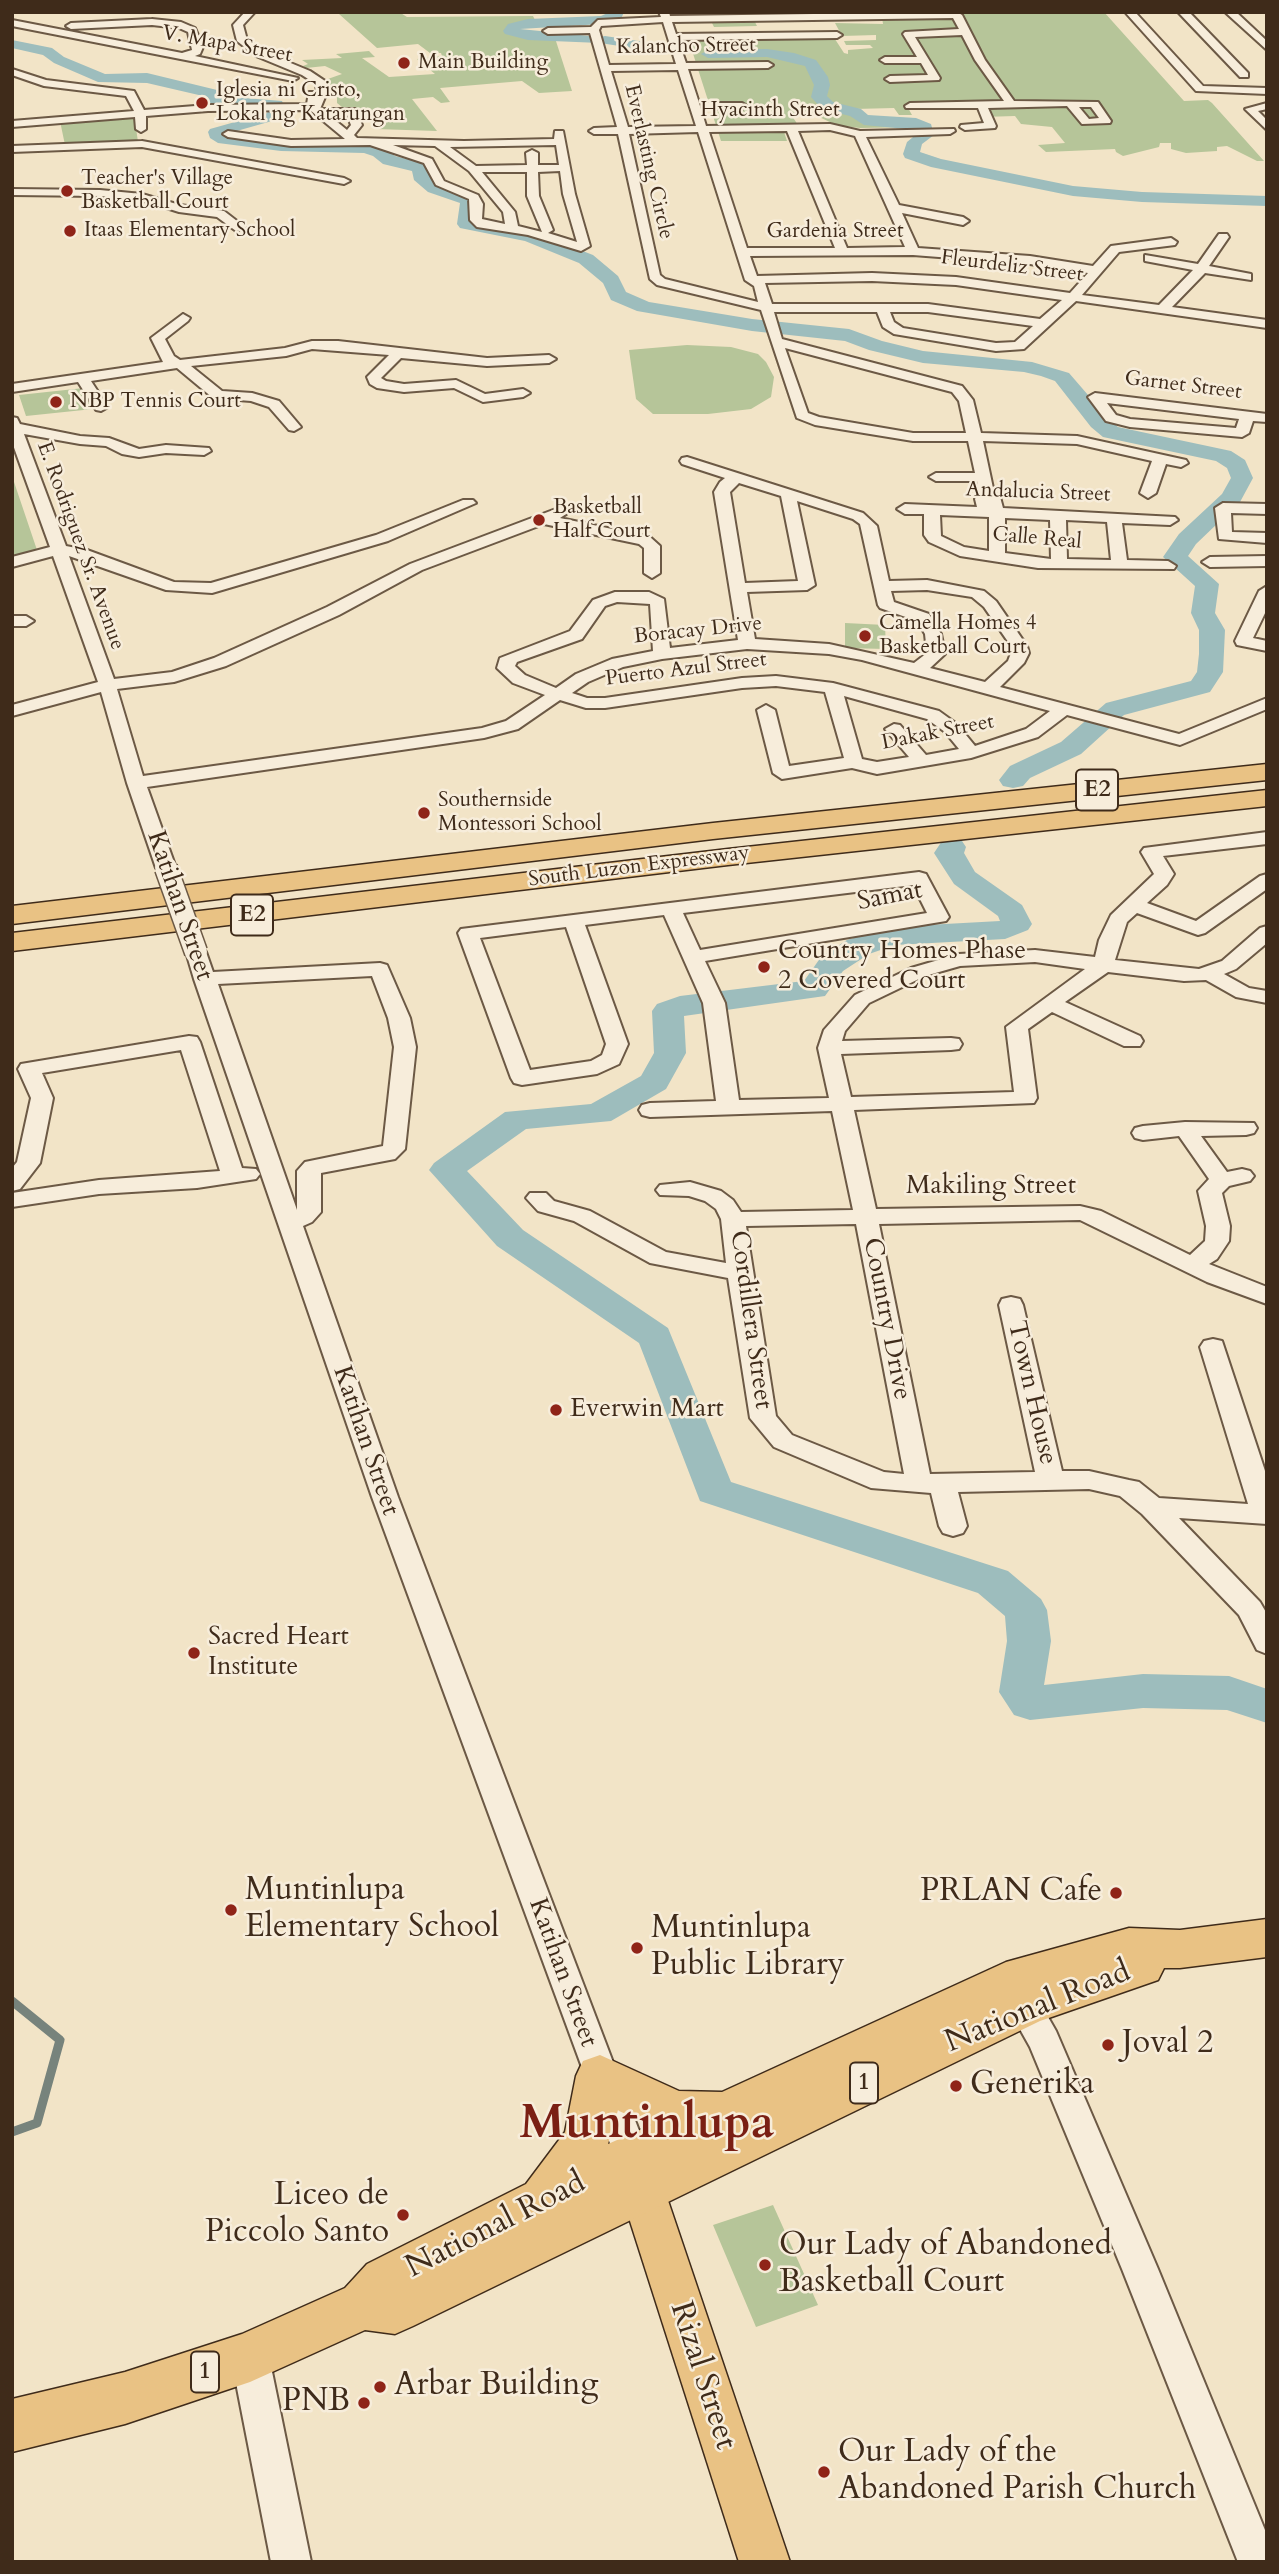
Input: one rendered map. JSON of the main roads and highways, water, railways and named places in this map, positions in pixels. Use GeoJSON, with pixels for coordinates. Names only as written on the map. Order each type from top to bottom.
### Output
{"type":"FeatureCollection","features":[{"type":"Feature","properties":{"kind":"highway","name":"South Luzon Expressway"},"geometry":{"type":"LineString","coordinates":[[12,915],[901,810],[1267,772]]}},
{"type":"Feature","properties":{"kind":"highway","name":"South Luzon Expressway"},"geometry":{"type":"LineString","coordinates":[[12,942],[715,858],[1267,798]]}},
{"type":"Feature","properties":{"kind":"highway"},"geometry":{"type":"LineString","coordinates":[[12,900],[260,885]]}},
{"type":"Feature","properties":{"kind":"highway","name":"National Road"},"geometry":{"type":"LineString","coordinates":[[363,2305],[395,2309],[637,2174],[728,2113],[1006,1982],[1129,1947],[1180,1949],[1267,1938]]}},
{"type":"Feature","properties":{"kind":"highway","name":"National Road"},"geometry":{"type":"LineString","coordinates":[[26,2424],[125,2398],[250,2357],[363,2305],[384,2281],[537,2206],[637,2174],[1024,2006],[1135,1969],[1180,1949]]}},
{"type":"Feature","properties":{"kind":"highway"},"geometry":{"type":"LineString","coordinates":[[537,2206],[563,2177],[583,2146],[589,2133],[600,2076],[636,2096],[677,2113],[728,2113]]}},
{"type":"Feature","properties":{"kind":"main road","name":"Rizal Street"},"geometry":{"type":"LineString","coordinates":[[637,2174],[765,2562]]}},
{"type":"Feature","properties":{"kind":"waterway"},"geometry":{"type":"LineString","coordinates":[[594,40],[528,36],[510,31],[513,27],[528,23],[602,20],[616,16],[617,12]]}},
{"type":"Feature","properties":{"kind":"waterway"},"geometry":{"type":"LineString","coordinates":[[605,40],[665,49]]}},
{"type":"Feature","properties":{"kind":"waterway"},"geometry":{"type":"LineString","coordinates":[[12,44],[47,51],[59,60],[103,79],[147,78],[211,93],[210,100],[276,104]]}},
{"type":"Feature","properties":{"kind":"waterway"},"geometry":{"type":"LineString","coordinates":[[708,54],[767,53],[811,63],[822,85],[819,97],[828,106],[855,112],[864,120],[916,123],[925,127],[926,135],[915,142],[911,154],[937,163],[1073,191],[1142,197],[1267,201]]}},
{"type":"Feature","properties":{"kind":"waterway"},"geometry":{"type":"LineString","coordinates":[[278,110],[273,116],[216,132],[218,138],[281,146],[365,148],[379,152],[389,160],[421,168],[420,176],[434,188],[469,200],[466,224],[530,237],[586,259],[611,280],[618,296],[644,307],[752,325],[849,335],[876,346],[923,357],[1025,366],[1048,372],[1062,377],[1099,422],[1111,432],[1223,456],[1237,465],[1242,478],[1232,497],[1187,539],[1175,557],[1207,584],[1203,613],[1212,630],[1212,654],[1210,672],[1201,686],[1115,709],[1071,748],[1020,772],[1013,780]]}},
{"type":"Feature","properties":{"kind":"waterway"},"geometry":{"type":"LineString","coordinates":[[952,847],[949,853],[964,878],[1011,911],[1017,924],[1005,930],[925,932],[890,936],[858,947],[832,964],[814,989],[680,1006],[668,1011],[670,1053],[654,1082],[599,1114],[517,1119],[446,1170],[510,1238],[655,1337],[714,1491],[993,1582],[1026,1610],[1029,1641],[1021,1692],[1030,1703],[1143,1691],[1229,1693],[1267,1706]]}},
{"type":"Feature","properties":{"kind":"waterway"},"geometry":{"type":"LineString","coordinates":[[12,2001],[60,2040],[37,2123],[12,2132]]}},
{"type":"Feature","properties":{"kind":"place","name":"Main Building"},"geometry":{"type":"Point","coordinates":[404,63]}},
{"type":"Feature","properties":{"kind":"place","name":"Iglesia ni Cristo, Lokal ng Katarungan"},"geometry":{"type":"Point","coordinates":[202,103]}},
{"type":"Feature","properties":{"kind":"place","name":"Teacher's Village Basketball Court"},"geometry":{"type":"Point","coordinates":[67,191]}},
{"type":"Feature","properties":{"kind":"place","name":"Itaas Elementary School"},"geometry":{"type":"Point","coordinates":[70,231]}},
{"type":"Feature","properties":{"kind":"place","name":"NBP Tennis Court"},"geometry":{"type":"Point","coordinates":[56,402]}},
{"type":"Feature","properties":{"kind":"place","name":"Basketball Half Court"},"geometry":{"type":"Point","coordinates":[539,520]}},
{"type":"Feature","properties":{"kind":"place","name":"Camella Homes 4 Basketball Court"},"geometry":{"type":"Point","coordinates":[865,636]}},
{"type":"Feature","properties":{"kind":"place","name":"Southernside Montessori School"},"geometry":{"type":"Point","coordinates":[424,813]}},
{"type":"Feature","properties":{"kind":"place","name":"Country Homes Phase 2 Covered Court"},"geometry":{"type":"Point","coordinates":[764,967]}},
{"type":"Feature","properties":{"kind":"place","name":"Everwin Mart"},"geometry":{"type":"Point","coordinates":[556,1410]}},
{"type":"Feature","properties":{"kind":"place","name":"Sacred Heart Institute"},"geometry":{"type":"Point","coordinates":[194,1653]}},
{"type":"Feature","properties":{"kind":"place","name":"PRLAN Cafe"},"geometry":{"type":"Point","coordinates":[1116,1893]}},
{"type":"Feature","properties":{"kind":"place","name":"Muntinlupa Elementary School"},"geometry":{"type":"Point","coordinates":[231,1910]}},
{"type":"Feature","properties":{"kind":"place","name":"Muntinlupa Public Library"},"geometry":{"type":"Point","coordinates":[637,1948]}},
{"type":"Feature","properties":{"kind":"place","name":"Joval 2"},"geometry":{"type":"Point","coordinates":[1108,2045]}},
{"type":"Feature","properties":{"kind":"place","name":"Generika"},"geometry":{"type":"Point","coordinates":[956,2086]}},
{"type":"Feature","properties":{"kind":"place","name":"Liceo de Piccolo Santo"},"geometry":{"type":"Point","coordinates":[403,2215]}},
{"type":"Feature","properties":{"kind":"place","name":"Our Lady of Abandoned Basketball Court"},"geometry":{"type":"Point","coordinates":[765,2265]}},
{"type":"Feature","properties":{"kind":"place","name":"Arbar Building"},"geometry":{"type":"Point","coordinates":[380,2387]}},
{"type":"Feature","properties":{"kind":"place","name":"PNB"},"geometry":{"type":"Point","coordinates":[364,2403]}},
{"type":"Feature","properties":{"kind":"place","name":"Our Lady of the Abandoned Parish Church"},"geometry":{"type":"Point","coordinates":[824,2472]}},
{"type":"Feature","properties":{"kind":"district","name":"Muntinlupa"},"geometry":{"type":"Point","coordinates":[647,2126]}}]}
